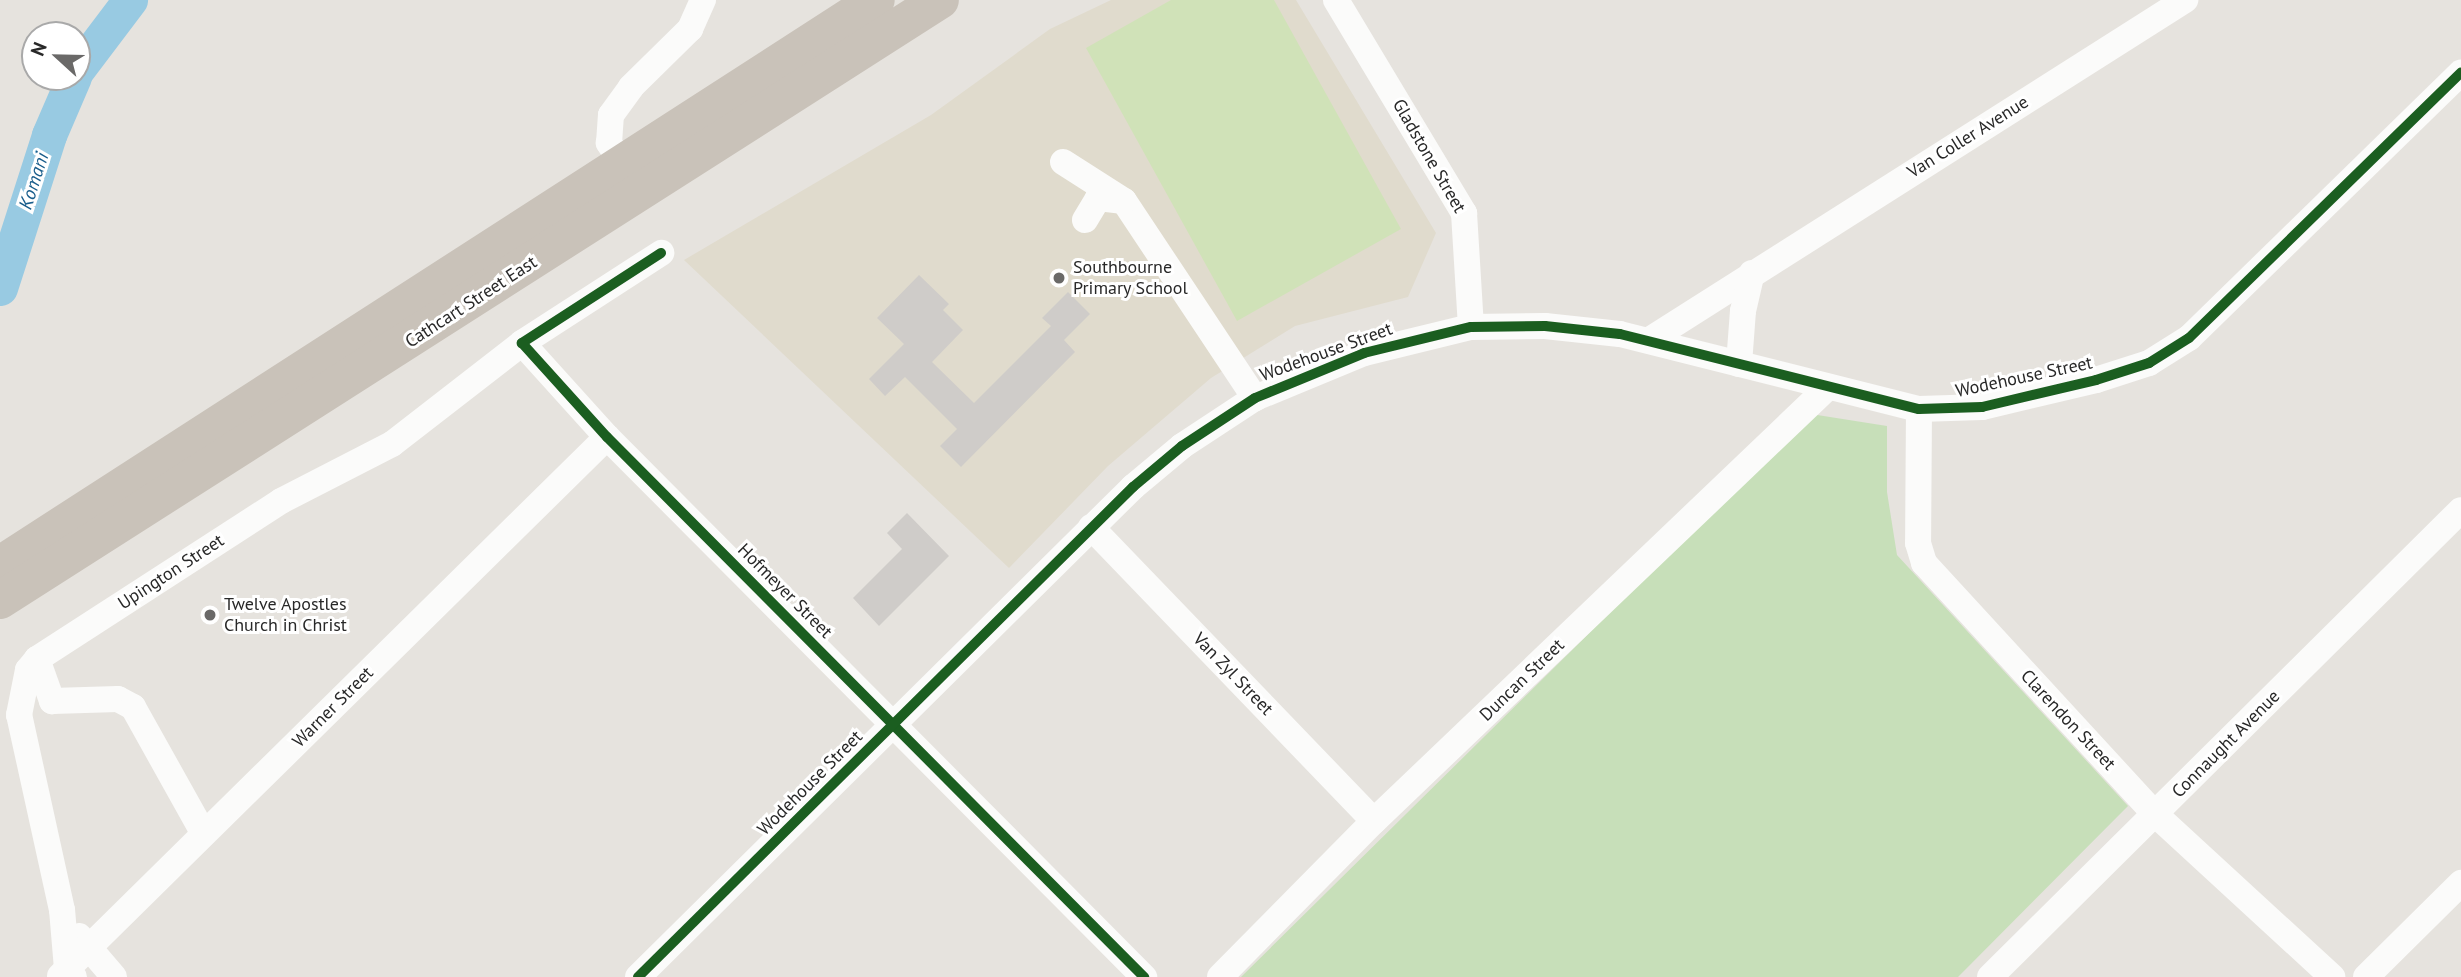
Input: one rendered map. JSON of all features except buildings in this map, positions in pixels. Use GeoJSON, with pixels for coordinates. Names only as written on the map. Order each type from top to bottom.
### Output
{"type":"FeatureCollection","features":[{"type":"Feature","properties":{"kind":"highway","name":"Cathcart Street East"},"geometry":{"type":"LineString","coordinates":[[4,585],[632,178],[872,11],[940,0]]}},
{"type":"Feature","properties":{"kind":"street"},"geometry":{"type":"LineString","coordinates":[[632,178],[609,143],[611,115],[631,87],[690,29],[703,0]]}},
{"type":"Feature","properties":{"kind":"street","name":"Gladstone Street"},"geometry":{"type":"LineString","coordinates":[[1336,0],[1464,214],[1472,327]]}},
{"type":"Feature","properties":{"kind":"street","name":"Van Coller Avenue"},"geometry":{"type":"LineString","coordinates":[[1651,340],[1752,273],[2185,0]]}},
{"type":"Feature","properties":{"kind":"street","name":"Wodehouse Street"},"geometry":{"type":"LineString","coordinates":[[638,977],[1091,527],[1182,446],[1255,398],[1364,353],[1472,327],[1589,329],[1651,340],[1919,409],[1982,407],[2096,380],[2171,351],[2205,324],[2461,73]]}},
{"type":"Feature","properties":{"kind":"street"},"geometry":{"type":"LineString","coordinates":[[1063,162],[1124,201],[1255,398]]}},
{"type":"Feature","properties":{"kind":"street"},"geometry":{"type":"LineString","coordinates":[[1085,220],[1098,198],[1124,201]]}},
{"type":"Feature","properties":{"kind":"street"},"geometry":{"type":"LineString","coordinates":[[522,343],[661,253]]}},
{"type":"Feature","properties":{"kind":"street"},"geometry":{"type":"LineString","coordinates":[[1739,364],[1752,273]]}},
{"type":"Feature","properties":{"kind":"street","name":"Hofmeyer Street"},"geometry":{"type":"LineString","coordinates":[[522,343],[607,438],[1144,977]]}},
{"type":"Feature","properties":{"kind":"street","name":"Upington Street"},"geometry":{"type":"LineString","coordinates":[[37,659],[281,501],[392,444],[522,343]]}},
{"type":"Feature","properties":{"kind":"street","name":"Duncan Street"},"geometry":{"type":"LineString","coordinates":[[1220,977],[1374,821],[1828,387]]}},
{"type":"Feature","properties":{"kind":"street","name":"Clarendon Street"},"geometry":{"type":"LineString","coordinates":[[1919,409],[1918,543],[1924,563],[2155,814],[2332,977]]}},
{"type":"Feature","properties":{"kind":"street","name":"Warner Street"},"geometry":{"type":"LineString","coordinates":[[67,974],[88,949],[607,438]]}},
{"type":"Feature","properties":{"kind":"street","name":"Connaught Avenue"},"geometry":{"type":"LineString","coordinates":[[1990,977],[2461,510]]}},
{"type":"Feature","properties":{"kind":"street","name":"Van Zyl Street"},"geometry":{"type":"LineString","coordinates":[[1091,527],[1374,821]]}},
{"type":"Feature","properties":{"kind":"street"},"geometry":{"type":"LineString","coordinates":[[37,659],[52,701],[118,699],[133,707],[204,834]]}},
{"type":"Feature","properties":{"kind":"street"},"geometry":{"type":"LineString","coordinates":[[37,659],[23,680],[19,715],[62,910],[67,974]]}},
{"type":"Feature","properties":{"kind":"street"},"geometry":{"type":"LineString","coordinates":[[2366,977],[2461,883]]}},
{"type":"Feature","properties":{"kind":"street"},"geometry":{"type":"LineString","coordinates":[[62,910],[88,949],[114,977]]}},
{"type":"Feature","properties":{"kind":"shaded area","name":"Southbourne Primary School"},"geometry":{"type":"Polygon","coordinates":[[[1111,0],[1296,0],[1436,233],[1408,297],[1295,326],[1211,378],[1108,466],[1009,568],[684,260],[931,115],[1050,29],[1111,0]]]}},
{"type":"Feature","properties":{"kind":"green space"},"geometry":{"type":"Polygon","coordinates":[[[1171,0],[1274,0],[1401,229],[1237,321],[1086,48],[1171,0]]]}},
{"type":"Feature","properties":{"kind":"green space"},"geometry":{"type":"Polygon","coordinates":[[[1811,414],[1887,426],[1887,492],[1897,555],[2128,806],[1958,977],[1241,977],[1811,414]]]}},
{"type":"Feature","properties":{"kind":"waterway","name":"Komani"},"geometry":{"type":"LineString","coordinates":[[91,52],[130,0]]}},
{"type":"Feature","properties":{"kind":"waterway","name":"Komani"},"geometry":{"type":"LineString","coordinates":[[0,288],[49,135],[68,91]]}},
{"type":"Feature","properties":{"kind":"cycle path"},"geometry":{"type":"LineString","coordinates":[[638,977],[1133,487],[1182,446],[1255,398],[1364,353],[1471,327],[1545,326],[1620,334],[1919,409],[1982,407],[2096,380],[2149,363],[2189,338],[2461,73]]}},
{"type":"Feature","properties":{"kind":"cycle path"},"geometry":{"type":"LineString","coordinates":[[661,253],[522,343],[607,437],[1144,977]]}},
{"type":"Feature","properties":{"kind":"place","name":"Southbourne Primary School"},"geometry":{"type":"Point","coordinates":[1059,278]}},
{"type":"Feature","properties":{"kind":"place","name":"Twelve Apostles Church in Christ"},"geometry":{"type":"Point","coordinates":[210,615]}}]}
